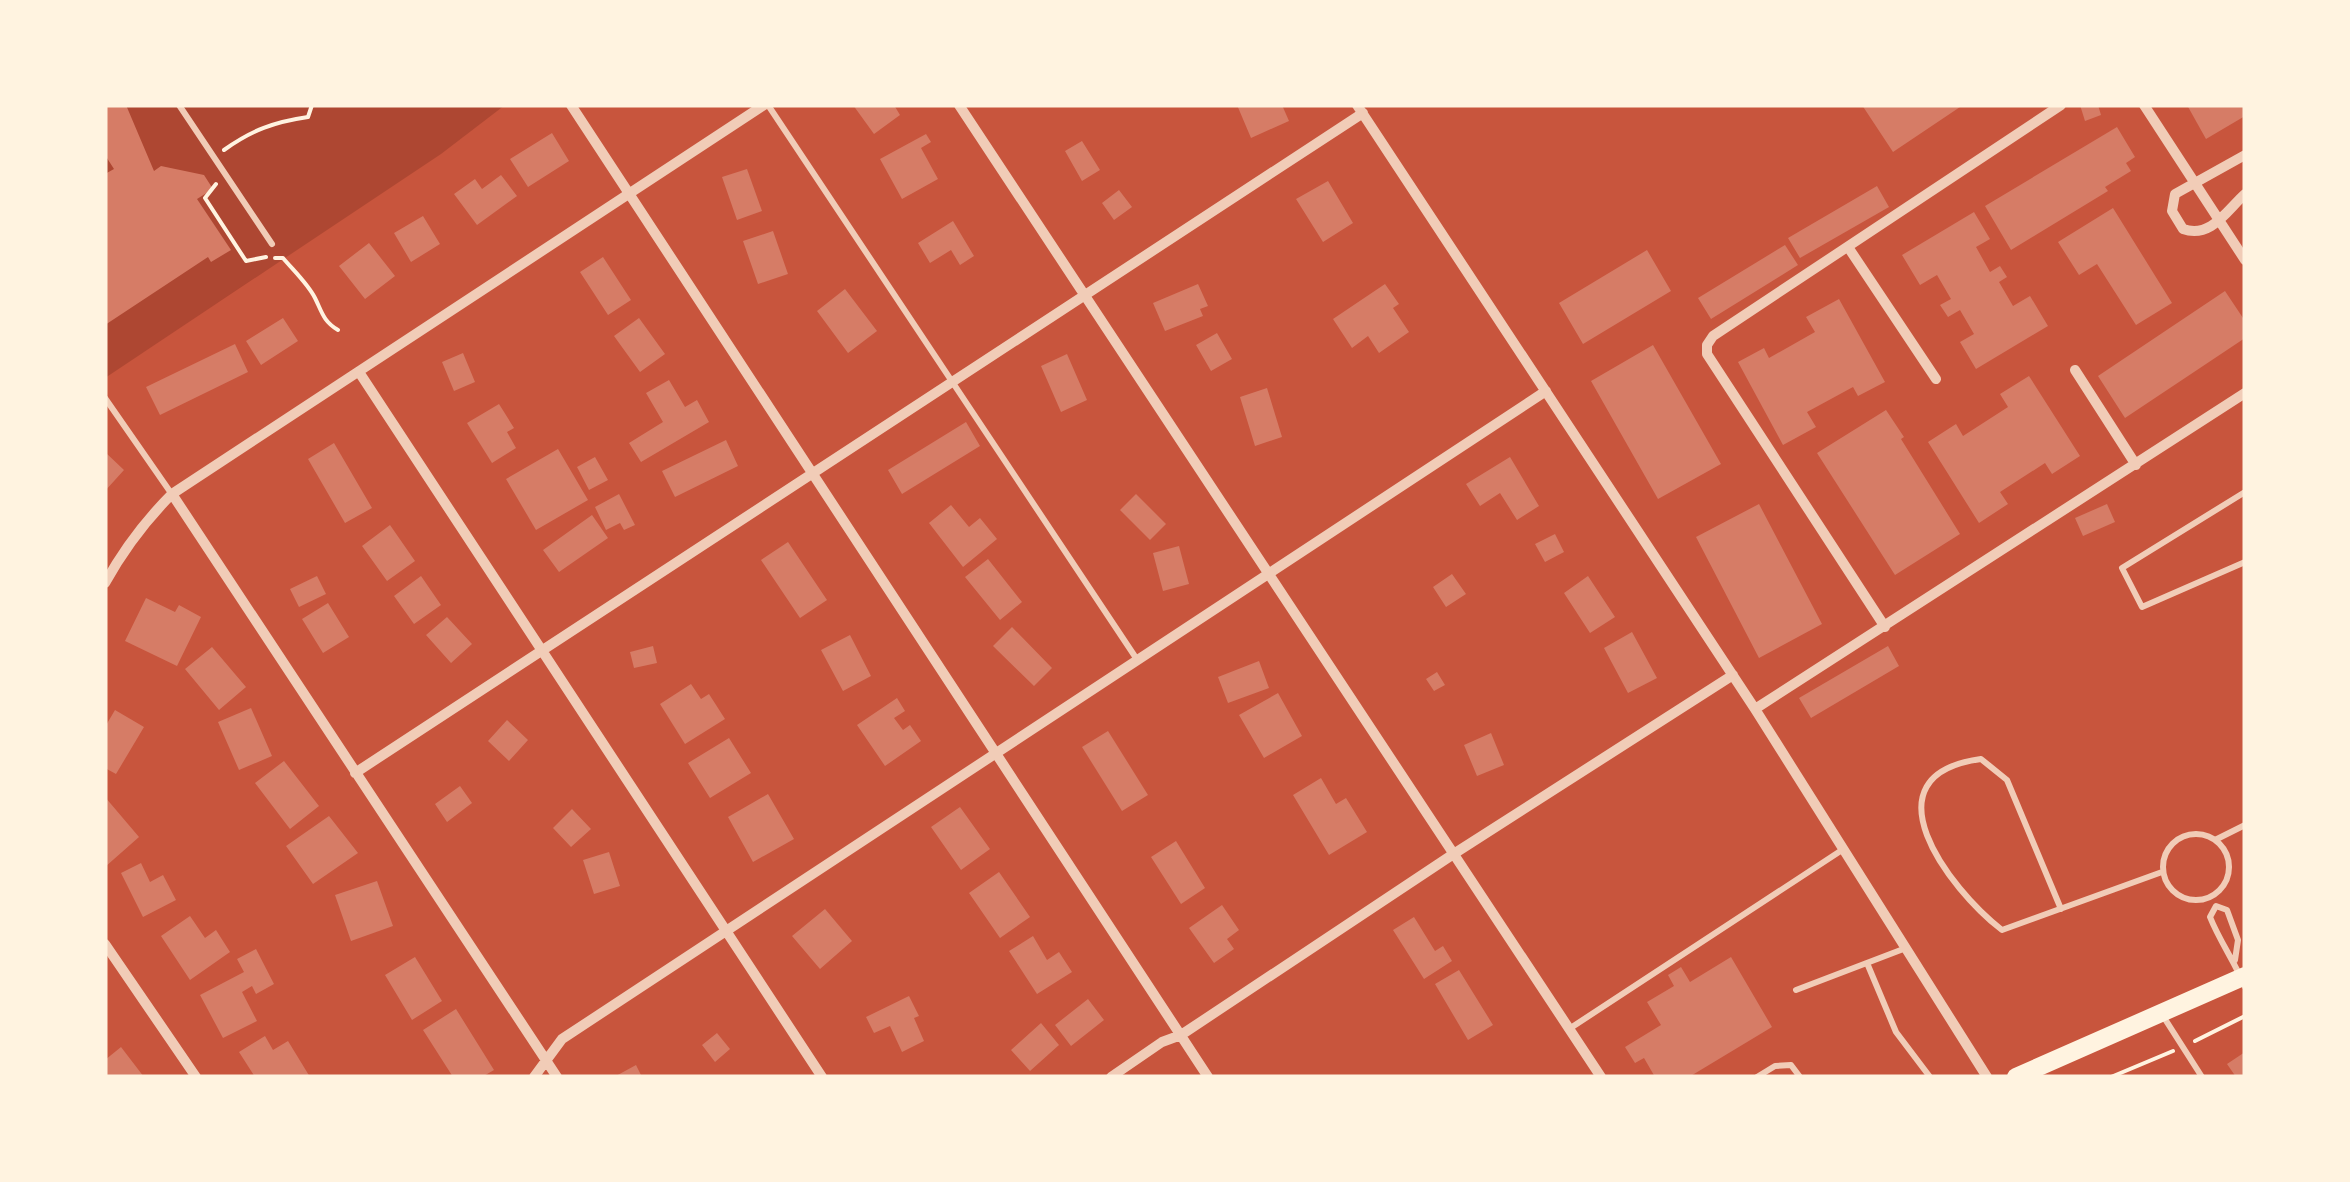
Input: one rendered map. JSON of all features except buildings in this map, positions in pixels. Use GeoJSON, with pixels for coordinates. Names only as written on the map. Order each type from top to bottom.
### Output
{"type":"FeatureCollection","features":[{"type":"Feature","properties":{"kind":"main road"},"geometry":{"type":"LineString","coordinates":[[2024,1075],[2162,1015],[2242,975]]}},
{"type":"Feature","properties":{"kind":"street"},"geometry":{"type":"LineString","coordinates":[[572,105],[1208,1077]]}},
{"type":"Feature","properties":{"kind":"street"},"geometry":{"type":"LineString","coordinates":[[105,584],[125,548],[172,494],[766,105]]}},
{"type":"Feature","properties":{"kind":"street"},"geometry":{"type":"LineString","coordinates":[[959,105],[1600,1077]]}},
{"type":"Feature","properties":{"kind":"street"},"geometry":{"type":"LineString","coordinates":[[1884,627],[1708,354],[1707,346],[1713,336],[2062,105]]}},
{"type":"Feature","properties":{"kind":"street"},"geometry":{"type":"LineString","coordinates":[[2144,105],[2245,260]]}},
{"type":"Feature","properties":{"kind":"street"},"geometry":{"type":"LineString","coordinates":[[355,773],[1087,296],[1360,109],[1755,709],[1987,1077]]}},
{"type":"Feature","properties":{"kind":"street"},"geometry":{"type":"LineString","coordinates":[[2245,155],[2194,181],[2175,194],[2171,203],[2176,222],[2192,232],[2201,232],[2220,221],[2245,194]]}},
{"type":"Feature","properties":{"kind":"street"},"geometry":{"type":"LineString","coordinates":[[1848,247],[1936,379]]}},
{"type":"Feature","properties":{"kind":"street"},"geometry":{"type":"LineString","coordinates":[[2075,370],[2136,465]]}},
{"type":"Feature","properties":{"kind":"street"},"geometry":{"type":"LineString","coordinates":[[359,372],[822,1077]]}},
{"type":"Feature","properties":{"kind":"street"},"geometry":{"type":"LineString","coordinates":[[534,1077],[562,1039],[1546,391]]}},
{"type":"Feature","properties":{"kind":"street"},"geometry":{"type":"LineString","coordinates":[[1755,709],[2245,393]]}},
{"type":"Feature","properties":{"kind":"street"},"geometry":{"type":"LineString","coordinates":[[172,494],[557,1077]]}},
{"type":"Feature","properties":{"kind":"street"},"geometry":{"type":"LineString","coordinates":[[1110,1077],[1162,1042],[1181,1036],[1732,675]]}},
{"type":"Feature","properties":{"kind":"street"},"geometry":{"type":"LineString","coordinates":[[105,944],[196,1077]]}},
{"type":"Feature","properties":{"kind":"lane"},"geometry":{"type":"LineString","coordinates":[[178,105],[272,244]]}},
{"type":"Feature","properties":{"kind":"lane"},"geometry":{"type":"LineString","coordinates":[[766,105],[1138,661]]}},
{"type":"Feature","properties":{"kind":"lane"},"geometry":{"type":"LineString","coordinates":[[105,398],[172,494]]}},
{"type":"Feature","properties":{"kind":"lane"},"geometry":{"type":"LineString","coordinates":[[2245,492],[2122,568],[2142,606],[2245,562]]}},
{"type":"Feature","properties":{"kind":"lane"},"geometry":{"type":"LineString","coordinates":[[2062,909],[2007,780],[1982,759],[1956,762],[1933,776],[1920,800],[1924,836],[1979,912],[2002,930],[2062,909],[2162,872]]}},
{"type":"Feature","properties":{"kind":"lane"},"geometry":{"type":"LineString","coordinates":[[2215,840],[2245,824]]}},
{"type":"Feature","properties":{"kind":"lane"},"geometry":{"type":"LineString","coordinates":[[2193,834],[2215,840],[2228,858],[2227,881],[2212,897],[2191,901],[2181,898],[2166,883],[2162,872],[2166,852],[2182,836],[2193,834]]}},
{"type":"Feature","properties":{"kind":"lane"},"geometry":{"type":"LineString","coordinates":[[1568,1029],[1844,849]]}},
{"type":"Feature","properties":{"kind":"lane"},"geometry":{"type":"LineString","coordinates":[[2212,897],[2216,906],[2226,910],[2238,940],[2242,975]]}},
{"type":"Feature","properties":{"kind":"lane"},"geometry":{"type":"LineString","coordinates":[[2216,906],[2210,917],[2223,948],[2242,975]]}},
{"type":"Feature","properties":{"kind":"lane"},"geometry":{"type":"LineString","coordinates":[[1796,990],[1906,948]]}},
{"type":"Feature","properties":{"kind":"lane"},"geometry":{"type":"LineString","coordinates":[[1867,963],[1896,1032],[1930,1077]]}},
{"type":"Feature","properties":{"kind":"lane"},"geometry":{"type":"LineString","coordinates":[[2162,1015],[2202,1077]]}},
{"type":"Feature","properties":{"kind":"lane"},"geometry":{"type":"LineString","coordinates":[[1757,1077],[1775,1066],[1791,1065],[1800,1077]]}},
{"type":"Feature","properties":{"kind":"shaded area"},"geometry":{"type":"Polygon","coordinates":[[[105,105],[505,105],[441,154],[105,378],[105,105]]]}}]}
